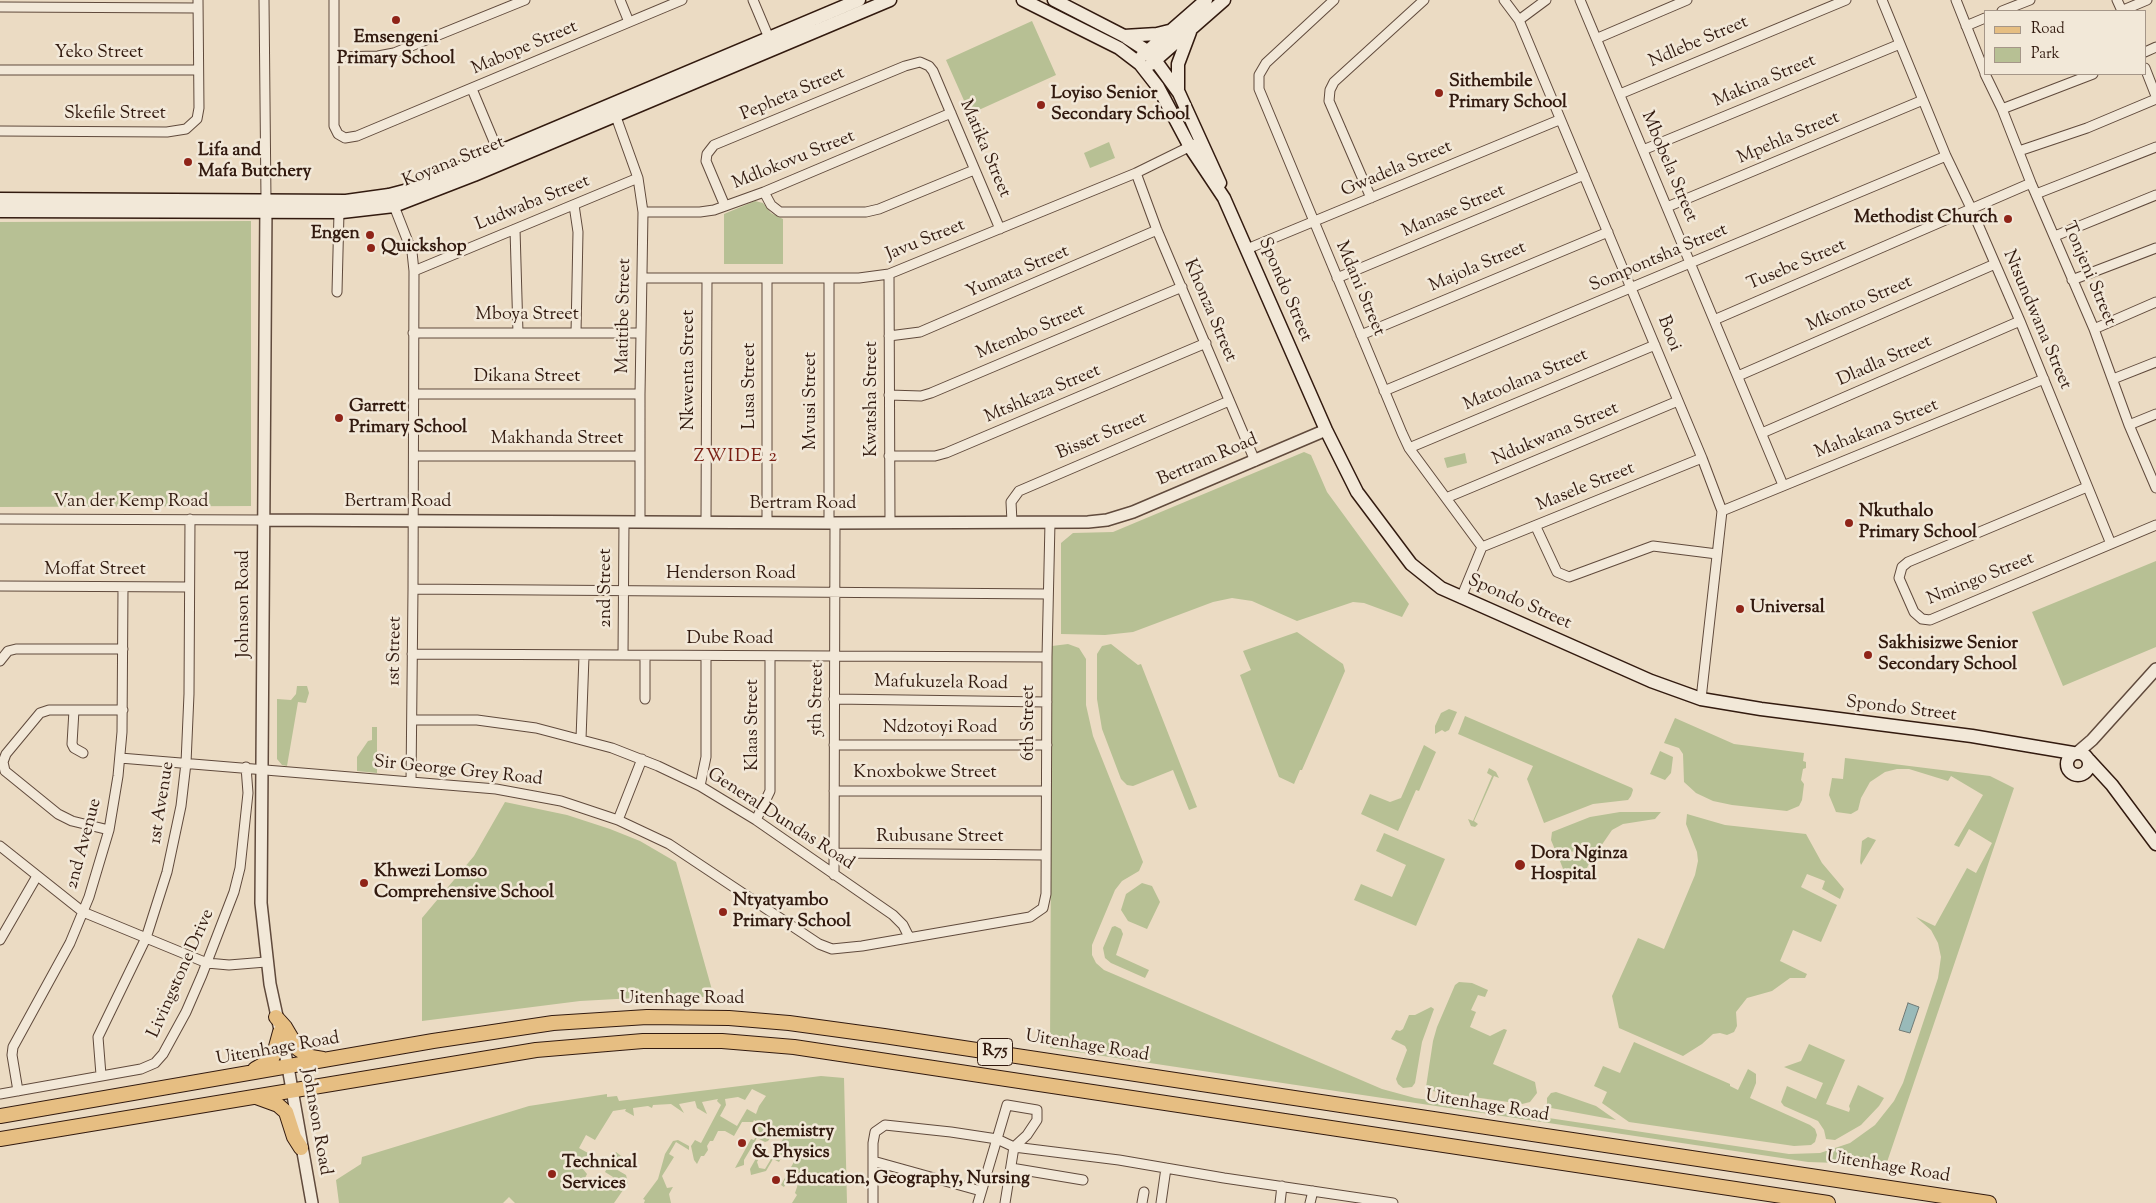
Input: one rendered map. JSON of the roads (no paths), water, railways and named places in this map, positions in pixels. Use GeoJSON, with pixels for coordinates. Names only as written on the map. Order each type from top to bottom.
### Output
{"type":"FeatureCollection","features":[{"type":"Feature","properties":{"kind":"main road","name":"Koyana Street"},"geometry":{"type":"LineString","coordinates":[[0,211],[266,206],[346,201],[389,195],[408,190],[859,0]]}},
{"type":"Feature","properties":{"kind":"main road","name":"Koyana Street"},"geometry":{"type":"LineString","coordinates":[[0,199],[266,206],[339,212],[373,210],[394,206],[890,0]]}},
{"type":"Feature","properties":{"kind":"main road","name":"Spondo Street"},"geometry":{"type":"LineString","coordinates":[[1023,0],[1109,42],[1140,65],[1169,104],[1217,175],[1224,198],[1326,430],[1357,492],[1411,564],[1441,588],[1650,681],[1701,698],[1762,709],[2021,744],[2082,755]]}},
{"type":"Feature","properties":{"kind":"main road","name":"Spondo Street"},"geometry":{"type":"LineString","coordinates":[[1054,0],[1124,36],[1151,56],[1179,92],[1196,144]]}},
{"type":"Feature","properties":{"kind":"main road"},"geometry":{"type":"LineString","coordinates":[[1151,56],[1171,30],[1206,0]]}},
{"type":"Feature","properties":{"kind":"main road"},"geometry":{"type":"LineString","coordinates":[[1140,65],[1192,28],[1224,0]]}},
{"type":"Feature","properties":{"kind":"main road"},"geometry":{"type":"LineString","coordinates":[[1179,92],[1178,64],[1192,28]]}},
{"type":"Feature","properties":{"kind":"main road"},"geometry":{"type":"LineString","coordinates":[[1124,36],[1157,34],[1171,30]]}},
{"type":"Feature","properties":{"kind":"main road","name":"Spondo Street"},"geometry":{"type":"LineString","coordinates":[[2021,744],[2046,754],[2066,766]]}},
{"type":"Feature","properties":{"kind":"main road"},"geometry":{"type":"LineString","coordinates":[[2082,755],[2088,769],[2078,775],[2072,774],[2066,766],[2068,758],[2082,755]]}},
{"type":"Feature","properties":{"kind":"main road"},"geometry":{"type":"LineString","coordinates":[[2082,755],[2112,785],[2156,844]]}},
{"type":"Feature","properties":{"kind":"main road"},"geometry":{"type":"LineString","coordinates":[[2084,773],[2097,779],[2128,806]]}},
{"type":"Feature","properties":{"kind":"main road"},"geometry":{"type":"LineString","coordinates":[[276,1016],[298,1049],[311,1057],[325,1060]]}},
{"type":"Feature","properties":{"kind":"main road","name":"Uitenhage Road"},"geometry":{"type":"LineString","coordinates":[[0,1116],[554,1023],[647,1017],[758,1020],[912,1040],[1989,1203]]}},
{"type":"Feature","properties":{"kind":"main road"},"geometry":{"type":"LineString","coordinates":[[249,1074],[271,1060],[277,1047],[280,1032]]}},
{"type":"Feature","properties":{"kind":"main road","name":"R75"},"geometry":{"type":"LineString","coordinates":[[0,1139],[563,1046],[643,1041],[763,1044],[1560,1161],[1828,1203]]}},
{"type":"Feature","properties":{"kind":"main road"},"geometry":{"type":"LineString","coordinates":[[256,1097],[278,1106],[286,1112],[294,1137],[302,1148]]}},
{"type":"Feature","properties":{"kind":"street","name":"Johnson Road"},"geometry":{"type":"LineString","coordinates":[[264,0],[266,206],[260,769],[261,903],[266,962],[288,1067],[312,1203]]}},
{"type":"Feature","properties":{"kind":"street","name":"Mabope Street"},"geometry":{"type":"LineString","coordinates":[[334,0],[334,126],[338,134],[345,138],[357,136],[472,89],[682,0]]}},
{"type":"Feature","properties":{"kind":"street"},"geometry":{"type":"LineString","coordinates":[[334,57],[378,56],[394,53],[525,0]]}},
{"type":"Feature","properties":{"kind":"street"},"geometry":{"type":"LineString","coordinates":[[620,0],[629,22]]}},
{"type":"Feature","properties":{"kind":"street"},"geometry":{"type":"LineString","coordinates":[[753,0],[769,38]]}},
{"type":"Feature","properties":{"kind":"street","name":"Mdani Street"},"geometry":{"type":"LineString","coordinates":[[1334,0],[1266,63],[1262,69],[1258,89],[1409,448],[1482,548]]}},
{"type":"Feature","properties":{"kind":"street"},"geometry":{"type":"LineString","coordinates":[[1371,198],[1329,101],[1330,90],[1334,82],[1424,0]]}},
{"type":"Feature","properties":{"kind":"street","name":"Booi"},"geometry":{"type":"LineString","coordinates":[[1504,0],[1519,20],[1632,288],[1722,511],[1701,698]]}},
{"type":"Feature","properties":{"kind":"street"},"geometry":{"type":"LineString","coordinates":[[1519,20],[1546,0]]}},
{"type":"Feature","properties":{"kind":"street","name":"Mbobela Street"},"geometry":{"type":"LineString","coordinates":[[1580,0],[1598,38],[1784,485]]}},
{"type":"Feature","properties":{"kind":"street"},"geometry":{"type":"LineString","coordinates":[[1598,38],[1687,0]]}},
{"type":"Feature","properties":{"kind":"street","name":"Ndlebe Street"},"geometry":{"type":"LineString","coordinates":[[1620,94],[1846,0]]}},
{"type":"Feature","properties":{"kind":"street","name":"Ntsundwana Street"},"geometry":{"type":"LineString","coordinates":[[1882,0],[1946,156],[2020,320],[2111,544]]}},
{"type":"Feature","properties":{"kind":"street","name":"Tonjeni Street"},"geometry":{"type":"LineString","coordinates":[[1956,0],[1984,71]]}},
{"type":"Feature","properties":{"kind":"street"},"geometry":{"type":"LineString","coordinates":[[2005,10],[2030,0]]}},
{"type":"Feature","properties":{"kind":"street"},"geometry":{"type":"LineString","coordinates":[[2123,10],[2147,0]]}},
{"type":"Feature","properties":{"kind":"street"},"geometry":{"type":"LineString","coordinates":[[0,7],[36,4],[198,4]]}},
{"type":"Feature","properties":{"kind":"street","name":"Skefile Street"},"geometry":{"type":"LineString","coordinates":[[0,131],[168,132],[186,129],[194,124],[198,114],[198,4]]}},
{"type":"Feature","properties":{"kind":"street"},"geometry":{"type":"LineString","coordinates":[[1966,26],[1984,18]]}},
{"type":"Feature","properties":{"kind":"street","name":"Makina Street"},"geometry":{"type":"LineString","coordinates":[[1643,150],[1900,44]]}},
{"type":"Feature","properties":{"kind":"street","name":"Pepheta Street"},"geometry":{"type":"LineString","coordinates":[[725,206],[707,165],[707,154],[714,145],[912,64],[920,62],[929,66],[938,82]]}},
{"type":"Feature","properties":{"kind":"street","name":"Yeko Street"},"geometry":{"type":"LineString","coordinates":[[0,70],[198,70]]}},
{"type":"Feature","properties":{"kind":"street"},"geometry":{"type":"LineString","coordinates":[[2019,151],[2087,128],[2156,97],[2146,71]]}},
{"type":"Feature","properties":{"kind":"street","name":"Tonjeni Street"},"geometry":{"type":"LineString","coordinates":[[1986,75],[2002,109],[2030,183],[2055,236],[2094,330],[2129,425],[2152,466],[2156,488]]}},
{"type":"Feature","properties":{"kind":"street"},"geometry":{"type":"LineString","coordinates":[[2002,109],[2090,75]]}},
{"type":"Feature","properties":{"kind":"street","name":"Matika Street"},"geometry":{"type":"LineString","coordinates":[[938,82],[1000,229]]}},
{"type":"Feature","properties":{"kind":"street"},"geometry":{"type":"LineString","coordinates":[[472,89],[498,152]]}},
{"type":"Feature","properties":{"kind":"street","name":"Mpehla Street"},"geometry":{"type":"LineString","coordinates":[[1667,207],[1923,100]]}},
{"type":"Feature","properties":{"kind":"street","name":"Mdlokovu Street"},"geometry":{"type":"LineString","coordinates":[[643,212],[700,212],[725,206],[764,192],[951,113]]}},
{"type":"Feature","properties":{"kind":"street","name":"Matitibe Street"},"geometry":{"type":"LineString","coordinates":[[615,114],[638,178],[643,212],[640,522]]}},
{"type":"Feature","properties":{"kind":"street","name":"Gwadela Street"},"geometry":{"type":"LineString","coordinates":[[1247,249],[1560,120]]}},
{"type":"Feature","properties":{"kind":"street","name":"Javu Street"},"geometry":{"type":"LineString","coordinates":[[642,278],[829,279],[889,274],[1136,173],[1196,144]]}},
{"type":"Feature","properties":{"kind":"street"},"geometry":{"type":"LineString","coordinates":[[2036,194],[2156,146]]}},
{"type":"Feature","properties":{"kind":"street","name":"Sompontsha Street"},"geometry":{"type":"LineString","coordinates":[[1384,391],[1946,156]]}},
{"type":"Feature","properties":{"kind":"street"},"geometry":{"type":"LineString","coordinates":[[764,192],[770,205],[780,212],[870,212],[974,170]]}},
{"type":"Feature","properties":{"kind":"street","name":"Khonza Street"},"geometry":{"type":"LineString","coordinates":[[1136,173],[1254,460]]}},
{"type":"Feature","properties":{"kind":"street","name":"Manase Street"},"geometry":{"type":"LineString","coordinates":[[1337,278],[1584,175]]}},
{"type":"Feature","properties":{"kind":"street","name":"Ludwaba Street"},"geometry":{"type":"LineString","coordinates":[[414,271],[638,178]]}},
{"type":"Feature","properties":{"kind":"street","name":"Tusebe Street"},"geometry":{"type":"LineString","coordinates":[[1714,320],[2030,183]]}},
{"type":"Feature","properties":{"kind":"street"},"geometry":{"type":"LineString","coordinates":[[2055,236],[2156,195]]}},
{"type":"Feature","properties":{"kind":"street"},"geometry":{"type":"LineString","coordinates":[[574,205],[578,232],[576,333]]}},
{"type":"Feature","properties":{"kind":"street","name":"1st Street"},"geometry":{"type":"LineString","coordinates":[[394,206],[412,252],[414,271],[411,782]]}},
{"type":"Feature","properties":{"kind":"street"},"geometry":{"type":"LineString","coordinates":[[338,292],[339,212]]}},
{"type":"Feature","properties":{"kind":"street"},"geometry":{"type":"LineString","coordinates":[[514,229],[518,333]]}},
{"type":"Feature","properties":{"kind":"street","name":"Yumata Street"},"geometry":{"type":"LineString","coordinates":[[889,336],[920,332],[1158,230]]}},
{"type":"Feature","properties":{"kind":"street","name":"Majola Street"},"geometry":{"type":"LineString","coordinates":[[1361,335],[1608,232]]}},
{"type":"Feature","properties":{"kind":"street"},"geometry":{"type":"LineString","coordinates":[[2072,280],[2156,248]]}},
{"type":"Feature","properties":{"kind":"street","name":"Mkonto Street"},"geometry":{"type":"LineString","coordinates":[[1738,376],[1995,264]]}},
{"type":"Feature","properties":{"kind":"street","name":"Kwatsha Street"},"geometry":{"type":"LineString","coordinates":[[889,274],[890,524]]}},
{"type":"Feature","properties":{"kind":"street","name":"Nkwenta Street"},"geometry":{"type":"LineString","coordinates":[[706,522],[707,278]]}},
{"type":"Feature","properties":{"kind":"street","name":"Lusa Street"},"geometry":{"type":"LineString","coordinates":[[767,279],[767,523]]}},
{"type":"Feature","properties":{"kind":"street","name":"Mvusi Street"},"geometry":{"type":"LineString","coordinates":[[829,279],[832,523]]}},
{"type":"Feature","properties":{"kind":"street","name":"Mtembo Street"},"geometry":{"type":"LineString","coordinates":[[889,395],[921,396],[931,394],[1182,287]]}},
{"type":"Feature","properties":{"kind":"street"},"geometry":{"type":"LineString","coordinates":[[2094,330],[2156,302]]}},
{"type":"Feature","properties":{"kind":"street","name":"Dladla Street"},"geometry":{"type":"LineString","coordinates":[[1762,433],[2020,320]]}},
{"type":"Feature","properties":{"kind":"street","name":"Mboya Street"},"geometry":{"type":"LineString","coordinates":[[413,333],[641,333]]}},
{"type":"Feature","properties":{"kind":"street","name":"Mtshkaza Street"},"geometry":{"type":"LineString","coordinates":[[890,456],[929,457],[946,453],[1206,343]]}},
{"type":"Feature","properties":{"kind":"street","name":"Matoolana Street"},"geometry":{"type":"LineString","coordinates":[[1409,448],[1655,345]]}},
{"type":"Feature","properties":{"kind":"street"},"geometry":{"type":"LineString","coordinates":[[2113,379],[2156,362]]}},
{"type":"Feature","properties":{"kind":"street","name":"Mahakana Street"},"geometry":{"type":"LineString","coordinates":[[1722,511],[2044,379]]}},
{"type":"Feature","properties":{"kind":"street","name":"Dikana Street"},"geometry":{"type":"LineString","coordinates":[[414,394],[640,394]]}},
{"type":"Feature","properties":{"kind":"street","name":"Bisset Street"},"geometry":{"type":"LineString","coordinates":[[1012,522],[1011,502],[1019,490],[1229,401]]}},
{"type":"Feature","properties":{"kind":"street","name":"Ndukwana Street"},"geometry":{"type":"LineString","coordinates":[[1446,498],[1678,401]]}},
{"type":"Feature","properties":{"kind":"street"},"geometry":{"type":"LineString","coordinates":[[2129,425],[2156,414]]}},
{"type":"Feature","properties":{"kind":"street","name":"Bertram Road"},"geometry":{"type":"LineString","coordinates":[[262,520],[890,524],[1088,522],[1120,516],[1326,430]]}},
{"type":"Feature","properties":{"kind":"street","name":"Makhanda Street"},"geometry":{"type":"LineString","coordinates":[[414,456],[640,456]]}},
{"type":"Feature","properties":{"kind":"street","name":"Masele Street"},"geometry":{"type":"LineString","coordinates":[[1482,548],[1702,458]]}},
{"type":"Feature","properties":{"kind":"street","name":"Nmingo Street"},"geometry":{"type":"LineString","coordinates":[[2087,487],[1908,562],[1902,567],[1899,578],[1914,612],[1922,619],[1930,620],[2156,525]]}},
{"type":"Feature","properties":{"kind":"street","name":"Van der Kemp Road"},"geometry":{"type":"LineString","coordinates":[[0,519],[262,520]]}},
{"type":"Feature","properties":{"kind":"street","name":"1st Avenue"},"geometry":{"type":"LineString","coordinates":[[101,1075],[97,1048],[98,1037],[146,938],[172,855],[181,806],[186,763],[190,519]]}},
{"type":"Feature","properties":{"kind":"street","name":"2nd Street"},"geometry":{"type":"LineString","coordinates":[[623,655],[624,522]]}},
{"type":"Feature","properties":{"kind":"street","name":"6th Street"},"geometry":{"type":"LineString","coordinates":[[1030,917],[1040,911],[1046,894],[1047,657],[1050,522]]}},
{"type":"Feature","properties":{"kind":"street","name":"5th Street"},"geometry":{"type":"LineString","coordinates":[[832,523],[835,592],[834,875]]}},
{"type":"Feature","properties":{"kind":"street"},"geometry":{"type":"LineString","coordinates":[[1536,526],[1557,572],[1569,577],[1653,546],[1717,554]]}},
{"type":"Feature","properties":{"kind":"street"},"geometry":{"type":"LineString","coordinates":[[1461,598],[1482,548]]}},
{"type":"Feature","properties":{"kind":"street","name":"Moffat Street"},"geometry":{"type":"LineString","coordinates":[[0,586],[189,587]]}},
{"type":"Feature","properties":{"kind":"street","name":"2nd Avenue"},"geometry":{"type":"LineString","coordinates":[[18,1091],[12,1055],[14,1047],[62,960],[96,877],[109,830],[120,758],[123,710],[123,588]]}},
{"type":"Feature","properties":{"kind":"street","name":"Henderson Road"},"geometry":{"type":"LineString","coordinates":[[413,589],[1048,594]]}},
{"type":"Feature","properties":{"kind":"street"},"geometry":{"type":"LineString","coordinates":[[0,661],[8,652],[16,649],[123,649]]}},
{"type":"Feature","properties":{"kind":"street","name":"Dube Road"},"geometry":{"type":"LineString","coordinates":[[412,654],[1047,657]]}},
{"type":"Feature","properties":{"kind":"street"},"geometry":{"type":"LineString","coordinates":[[582,739],[584,656]]}},
{"type":"Feature","properties":{"kind":"street"},"geometry":{"type":"LineString","coordinates":[[645,656],[645,699]]}},
{"type":"Feature","properties":{"kind":"street"},"geometry":{"type":"LineString","coordinates":[[700,786],[706,757],[706,656]]}},
{"type":"Feature","properties":{"kind":"street","name":"Klaas Street"},"geometry":{"type":"LineString","coordinates":[[756,820],[770,791],[770,657]]}},
{"type":"Feature","properties":{"kind":"street"},"geometry":{"type":"LineString","coordinates":[[2082,755],[2092,740],[2156,669]]}},
{"type":"Feature","properties":{"kind":"street","name":"Mafukuzela Road"},"geometry":{"type":"LineString","coordinates":[[834,699],[1047,702]]}},
{"type":"Feature","properties":{"kind":"street"},"geometry":{"type":"LineString","coordinates":[[109,830],[66,819],[10,775],[3,766],[6,754],[35,717],[49,710],[123,710]]}},
{"type":"Feature","properties":{"kind":"street"},"geometry":{"type":"LineString","coordinates":[[74,710],[72,744],[74,748],[84,752]]}},
{"type":"Feature","properties":{"kind":"street","name":"General Dundas Road"},"geometry":{"type":"LineString","coordinates":[[412,720],[452,719],[498,722],[536,728],[582,739],[642,759],[700,786],[756,820],[898,918],[908,938]]}},
{"type":"Feature","properties":{"kind":"street","name":"Ndzotoyi Road"},"geometry":{"type":"LineString","coordinates":[[834,745],[1047,745]]}},
{"type":"Feature","properties":{"kind":"street","name":"Sir George Grey Road"},"geometry":{"type":"LineString","coordinates":[[120,758],[411,782],[527,794],[560,801],[618,820],[687,855],[826,948],[847,948],[1030,917]]}},
{"type":"Feature","properties":{"kind":"street"},"geometry":{"type":"LineString","coordinates":[[618,820],[642,759]]}},
{"type":"Feature","properties":{"kind":"street","name":"Livingstone Drive"},"geometry":{"type":"LineString","coordinates":[[0,1094],[142,1069],[150,1066],[160,1058],[167,1049],[186,1012],[207,963],[234,892],[240,868],[248,793],[246,767]]}},
{"type":"Feature","properties":{"kind":"street","name":"Knoxbokwe Street"},"geometry":{"type":"LineString","coordinates":[[834,791],[1046,791]]}},
{"type":"Feature","properties":{"kind":"street"},"geometry":{"type":"LineString","coordinates":[[0,846],[83,912],[207,963],[229,965],[266,962]]}},
{"type":"Feature","properties":{"kind":"street","name":"Rubusane Street"},"geometry":{"type":"LineString","coordinates":[[834,853],[1046,854]]}},
{"type":"Feature","properties":{"kind":"street"},"geometry":{"type":"LineString","coordinates":[[0,940],[37,876]]}},
{"type":"Feature","properties":{"kind":"street"},"geometry":{"type":"LineString","coordinates":[[978,1203],[1007,1105],[1037,1110],[1037,1120],[1027,1135],[1014,1147],[1007,1203]]}},
{"type":"Feature","properties":{"kind":"street"},"geometry":{"type":"LineString","coordinates":[[873,1203],[875,1132],[885,1125],[998,1139],[1014,1147],[1062,1151],[1393,1203]]}},
{"type":"Feature","properties":{"kind":"street"},"geometry":{"type":"LineString","coordinates":[[873,1161],[981,1191]]}},
{"type":"Feature","properties":{"kind":"street"},"geometry":{"type":"LineString","coordinates":[[1011,1168],[1082,1180]]}},
{"type":"Feature","properties":{"kind":"street"},"geometry":{"type":"LineString","coordinates":[[1161,1203],[1166,1168]]}},
{"type":"Feature","properties":{"kind":"street"},"geometry":{"type":"LineString","coordinates":[[1280,1203],[1282,1186]]}},
{"type":"Feature","properties":{"kind":"street"},"geometry":{"type":"LineString","coordinates":[[1310,1203],[1313,1191]]}},
{"type":"Feature","properties":{"kind":"street"},"geometry":{"type":"LineString","coordinates":[[1142,1203],[1144,1192]]}},
{"type":"Feature","properties":{"kind":"water"},"geometry":{"type":"Polygon","coordinates":[[[1908,1003],[1919,1007],[1910,1033],[1899,1030],[1908,1003]]]}},
{"type":"Feature","properties":{"kind":"place","name":"Emsengeni Primary School"},"geometry":{"type":"Point","coordinates":[396,20]}},
{"type":"Feature","properties":{"kind":"place","name":"Sithembile Primary School"},"geometry":{"type":"Point","coordinates":[1439,93]}},
{"type":"Feature","properties":{"kind":"place","name":"Loyiso Senior Secondary School"},"geometry":{"type":"Point","coordinates":[1041,105]}},
{"type":"Feature","properties":{"kind":"place","name":"Lifa and Mafa Butchery"},"geometry":{"type":"Point","coordinates":[188,162]}},
{"type":"Feature","properties":{"kind":"place","name":"Methodist Church"},"geometry":{"type":"Point","coordinates":[2008,219]}},
{"type":"Feature","properties":{"kind":"place","name":"Engen"},"geometry":{"type":"Point","coordinates":[370,235]}},
{"type":"Feature","properties":{"kind":"place","name":"Quickshop"},"geometry":{"type":"Point","coordinates":[371,248]}},
{"type":"Feature","properties":{"kind":"place","name":"Garrett Primary School"},"geometry":{"type":"Point","coordinates":[339,418]}},
{"type":"Feature","properties":{"kind":"place","name":"Nkuthalo Primary School"},"geometry":{"type":"Point","coordinates":[1849,523]}},
{"type":"Feature","properties":{"kind":"place","name":"Universal"},"geometry":{"type":"Point","coordinates":[1740,609]}},
{"type":"Feature","properties":{"kind":"place","name":"Sakhisizwe Senior Secondary School"},"geometry":{"type":"Point","coordinates":[1868,655]}},
{"type":"Feature","properties":{"kind":"place","name":"Dora Nginza Hospital"},"geometry":{"type":"Point","coordinates":[1520,865]}},
{"type":"Feature","properties":{"kind":"place","name":"Khwezi Lomso Comprehensive School"},"geometry":{"type":"Point","coordinates":[364,883]}},
{"type":"Feature","properties":{"kind":"place","name":"Ntyatyambo Primary School"},"geometry":{"type":"Point","coordinates":[723,912]}},
{"type":"Feature","properties":{"kind":"place","name":"Chemistry & Physics"},"geometry":{"type":"Point","coordinates":[742,1143]}},
{"type":"Feature","properties":{"kind":"place","name":"Technical Services"},"geometry":{"type":"Point","coordinates":[552,1174]}},
{"type":"Feature","properties":{"kind":"place","name":"Education, Geography, Nursing"},"geometry":{"type":"Point","coordinates":[776,1180]}},
{"type":"Feature","properties":{"kind":"district","name":"ZWIDE 2"},"geometry":{"type":"Point","coordinates":[736,458]}}]}
